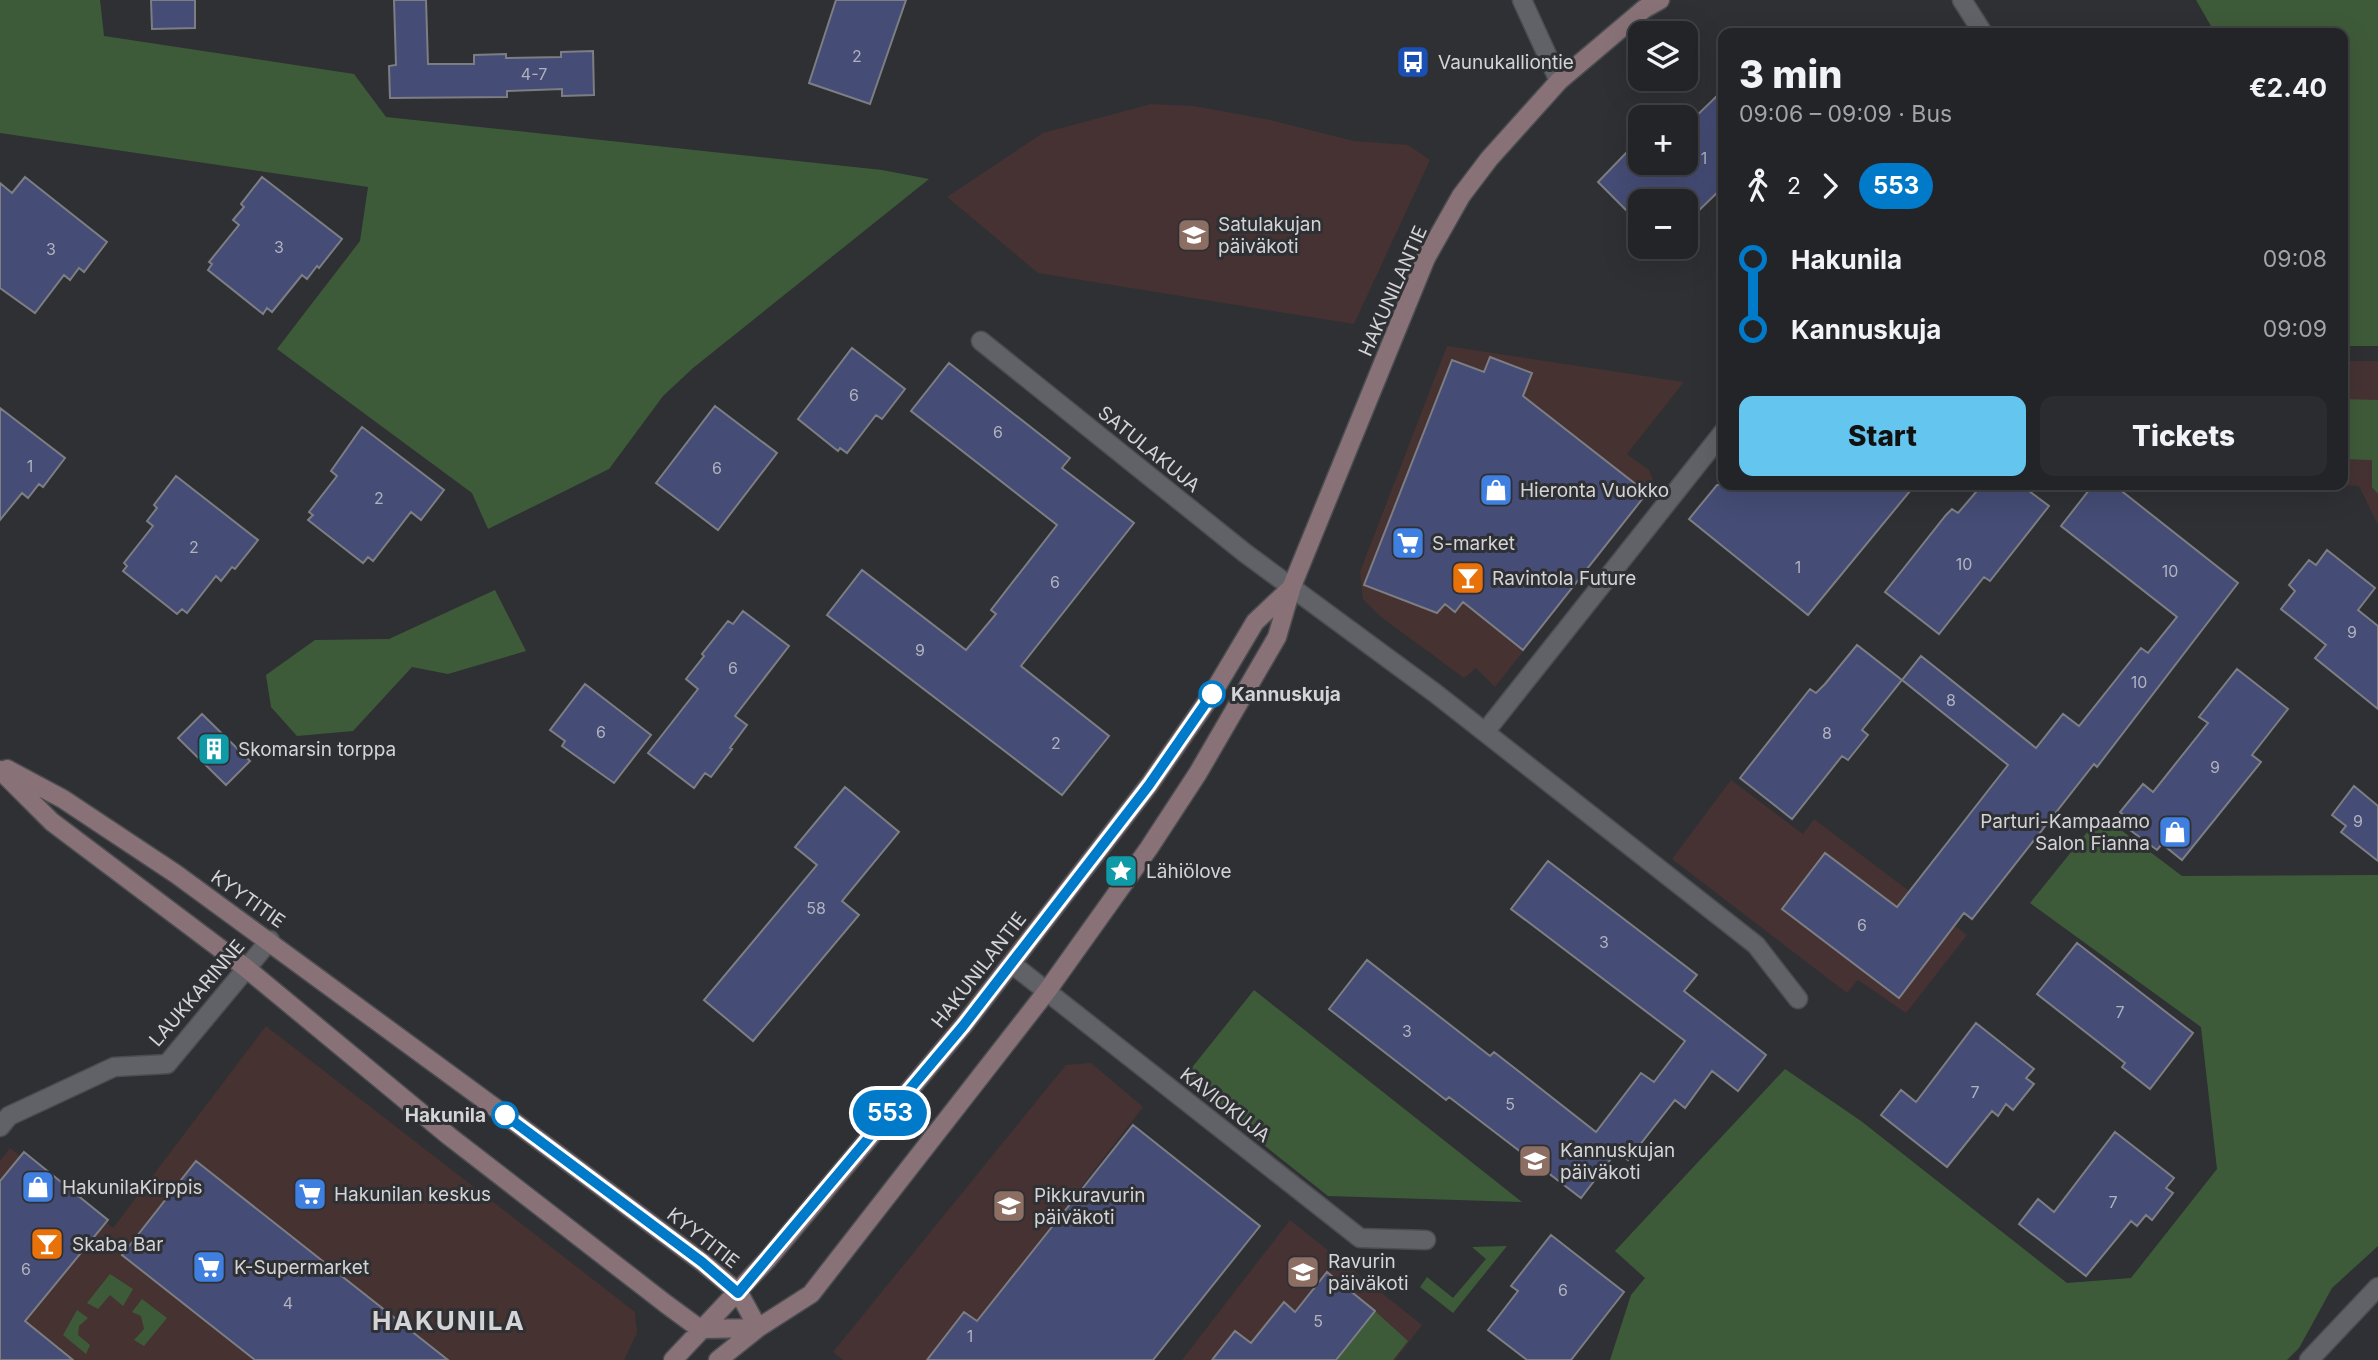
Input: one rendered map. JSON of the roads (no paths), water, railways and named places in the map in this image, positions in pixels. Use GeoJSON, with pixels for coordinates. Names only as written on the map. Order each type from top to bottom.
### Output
{"type":"FeatureCollection","features":[{"type":"Feature","properties":{"kind":"main road","name":"HAKUNILANTIE"},"geometry":{"type":"LineString","coordinates":[[718,1360],[758,1328],[811,1294],[1047,991],[1198,774],[1277,637],[1292,586],[1426,258],[1461,197],[1489,159],[1559,81],[1644,9],[1660,0]]}},
{"type":"Feature","properties":{"kind":"main road","name":"HAKUNILANTIE"},"geometry":{"type":"LineString","coordinates":[[673,1360],[700,1329],[738,1293],[1012,964],[1156,775],[1211,696],[1255,622],[1292,586]]}},
{"type":"Feature","properties":{"kind":"main road","name":"KYYTITIE"},"geometry":{"type":"LineString","coordinates":[[0,768],[63,799],[270,940],[702,1262],[738,1293],[758,1328]]}},
{"type":"Feature","properties":{"kind":"main road","name":"KYYTITIE"},"geometry":{"type":"LineString","coordinates":[[0,768],[52,822],[246,968],[449,1136],[700,1329]]}},
{"type":"Feature","properties":{"kind":"main road"},"geometry":{"type":"LineString","coordinates":[[700,1329],[758,1328]]}},
{"type":"Feature","properties":{"kind":"street"},"geometry":{"type":"LineString","coordinates":[[1522,0],[1559,81]]}},
{"type":"Feature","properties":{"kind":"street"},"geometry":{"type":"LineString","coordinates":[[1962,0],[1980,28]]}},
{"type":"Feature","properties":{"kind":"street","name":"SATULAKUJA"},"geometry":{"type":"LineString","coordinates":[[981,341],[1245,552],[1292,586]]}},
{"type":"Feature","properties":{"kind":"street"},"geometry":{"type":"LineString","coordinates":[[1485,732],[1718,439]]}},
{"type":"Feature","properties":{"kind":"street"},"geometry":{"type":"LineString","coordinates":[[1292,586],[1485,732],[1756,945],[1798,999]]}},
{"type":"Feature","properties":{"kind":"street","name":"LAUKKARINNE"},"geometry":{"type":"LineString","coordinates":[[0,1127],[9,1116],[114,1067],[167,1063],[270,940]]}},
{"type":"Feature","properties":{"kind":"street","name":"KAVIOKUJA"},"geometry":{"type":"LineString","coordinates":[[1012,964],[1360,1238],[1426,1240]]}},
{"type":"Feature","properties":{"kind":"street"},"geometry":{"type":"LineString","coordinates":[[2309,1360],[2378,1287]]}},
{"type":"Feature","properties":{"kind":"place","name":"Vaunukalliontie"},"geometry":{"type":"Point","coordinates":[1413,62]}},
{"type":"Feature","properties":{"kind":"place","name":"Satulakujan päiväkoti"},"geometry":{"type":"Point","coordinates":[1194,235]}},
{"type":"Feature","properties":{"kind":"place","name":"Hieronta Vuokko"},"geometry":{"type":"Point","coordinates":[1496,490]}},
{"type":"Feature","properties":{"kind":"place","name":"S-market"},"geometry":{"type":"Point","coordinates":[1408,543]}},
{"type":"Feature","properties":{"kind":"place","name":"Ravintola Future"},"geometry":{"type":"Point","coordinates":[1468,578]}},
{"type":"Feature","properties":{"kind":"place","name":"Kannuskuja"},"geometry":{"type":"Point","coordinates":[1212,694]}},
{"type":"Feature","properties":{"kind":"place","name":"Skomarsin torppa"},"geometry":{"type":"Point","coordinates":[214,749]}},
{"type":"Feature","properties":{"kind":"place","name":"Parturi-Kampaamo Salon Fianna"},"geometry":{"type":"Point","coordinates":[2175,832]}},
{"type":"Feature","properties":{"kind":"place","name":"Lähiölove"},"geometry":{"type":"Point","coordinates":[1121,871]}},
{"type":"Feature","properties":{"kind":"place","name":"Hakunila"},"geometry":{"type":"Point","coordinates":[505,1115]}},
{"type":"Feature","properties":{"kind":"place","name":"Kannuskujan päiväkoti"},"geometry":{"type":"Point","coordinates":[1535,1161]}},
{"type":"Feature","properties":{"kind":"place","name":"HakunilaKirppis"},"geometry":{"type":"Point","coordinates":[38,1187]}},
{"type":"Feature","properties":{"kind":"place","name":"Hakunilan keskus"},"geometry":{"type":"Point","coordinates":[310,1194]}},
{"type":"Feature","properties":{"kind":"place","name":"Pikkuravurin päiväkoti"},"geometry":{"type":"Point","coordinates":[1009,1206]}},
{"type":"Feature","properties":{"kind":"place","name":"Skaba Bar"},"geometry":{"type":"Point","coordinates":[47,1244]}},
{"type":"Feature","properties":{"kind":"place","name":"K-Supermarket"},"geometry":{"type":"Point","coordinates":[209,1267]}},
{"type":"Feature","properties":{"kind":"place","name":"Ravurin päiväkoti"},"geometry":{"type":"Point","coordinates":[1303,1272]}},
{"type":"Feature","properties":{"kind":"district","name":"HAKUNILA"},"geometry":{"type":"Point","coordinates":[449,1320]}}]}
